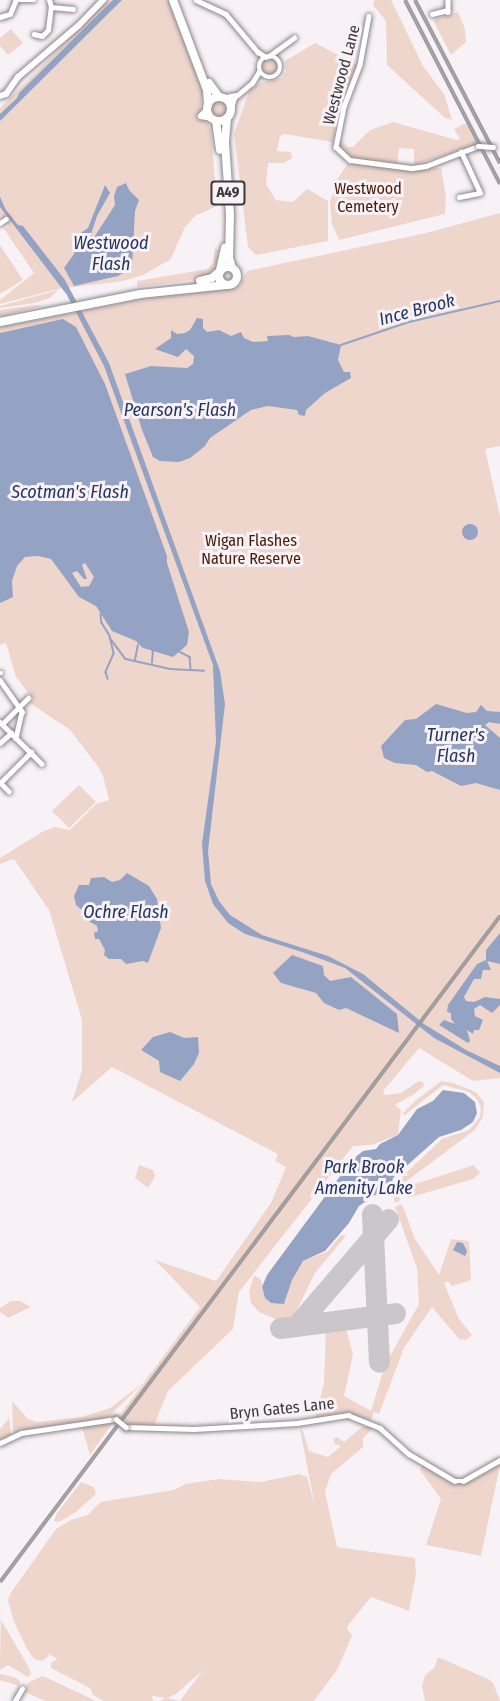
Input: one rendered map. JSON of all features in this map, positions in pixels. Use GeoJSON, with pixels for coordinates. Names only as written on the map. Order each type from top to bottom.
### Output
{"type":"FeatureCollection","features":[{"type":"Feature","properties":{"kind":"highway","name":"A49"},"geometry":{"type":"LineString","coordinates":[[173,0],[205,86],[208,106],[214,119],[225,215],[225,252],[220,271]]}},
{"type":"Feature","properties":{"kind":"highway"},"geometry":{"type":"LineString","coordinates":[[179,0],[211,87],[220,98],[227,100],[231,108]]}},
{"type":"Feature","properties":{"kind":"highway"},"geometry":{"type":"LineString","coordinates":[[208,106],[220,98]]}},
{"type":"Feature","properties":{"kind":"highway","name":"A49"},"geometry":{"type":"LineString","coordinates":[[226,285],[236,279],[237,274],[229,258],[230,215],[225,157],[227,118],[231,108]]}},
{"type":"Feature","properties":{"kind":"highway"},"geometry":{"type":"LineString","coordinates":[[214,119],[227,118]]}},
{"type":"Feature","properties":{"kind":"highway"},"geometry":{"type":"LineString","coordinates":[[0,322],[86,302],[205,280],[227,266],[232,268]]}},
{"type":"Feature","properties":{"kind":"highway"},"geometry":{"type":"LineString","coordinates":[[220,271],[220,280],[226,285]]}},
{"type":"Feature","properties":{"kind":"highway"},"geometry":{"type":"LineString","coordinates":[[86,302],[150,292],[226,285]]}},
{"type":"Feature","properties":{"kind":"highway"},"geometry":{"type":"LineString","coordinates":[[0,318],[66,307]]}},
{"type":"Feature","properties":{"kind":"main road"},"geometry":{"type":"LineString","coordinates":[[0,96],[18,77],[79,25],[103,0]]}},
{"type":"Feature","properties":{"kind":"main road"},"geometry":{"type":"LineString","coordinates":[[0,91],[10,87]]}},
{"type":"Feature","properties":{"kind":"street"},"geometry":{"type":"LineString","coordinates":[[0,17],[10,14],[16,0],[34,0]]}},
{"type":"Feature","properties":{"kind":"street"},"geometry":{"type":"LineString","coordinates":[[34,34],[42,36],[48,30],[51,7],[49,0]]}},
{"type":"Feature","properties":{"kind":"street"},"geometry":{"type":"LineString","coordinates":[[196,0],[226,14],[256,49],[279,60]]}},
{"type":"Feature","properties":{"kind":"street"},"geometry":{"type":"LineString","coordinates":[[432,14],[448,11],[448,0]]}},
{"type":"Feature","properties":{"kind":"street"},"geometry":{"type":"LineString","coordinates":[[51,7],[73,9]]}},
{"type":"Feature","properties":{"kind":"street","name":"Westwood Lane"},"geometry":{"type":"LineString","coordinates":[[369,16],[360,65],[344,107],[336,147],[350,160],[392,167],[426,166],[478,146],[500,147]]}},
{"type":"Feature","properties":{"kind":"street"},"geometry":{"type":"LineString","coordinates":[[260,63],[294,38]]}},
{"type":"Feature","properties":{"kind":"street"},"geometry":{"type":"LineString","coordinates":[[220,98],[236,95],[252,83],[260,71],[256,49]]}},
{"type":"Feature","properties":{"kind":"street"},"geometry":{"type":"LineString","coordinates":[[252,83],[279,74],[282,67],[279,60],[279,49]]}},
{"type":"Feature","properties":{"kind":"street"},"geometry":{"type":"LineString","coordinates":[[260,71],[269,79]]}},
{"type":"Feature","properties":{"kind":"street"},"geometry":{"type":"LineString","coordinates":[[231,108],[236,95]]}},
{"type":"Feature","properties":{"kind":"street"},"geometry":{"type":"LineString","coordinates":[[459,197],[480,193],[461,152]]}},
{"type":"Feature","properties":{"kind":"street"},"geometry":{"type":"LineString","coordinates":[[0,223],[6,219]]}},
{"type":"Feature","properties":{"kind":"street"},"geometry":{"type":"LineString","coordinates":[[0,680],[21,712],[16,738]]}},
{"type":"Feature","properties":{"kind":"street"},"geometry":{"type":"LineString","coordinates":[[28,698],[1,723],[42,764]]}},
{"type":"Feature","properties":{"kind":"street"},"geometry":{"type":"LineString","coordinates":[[0,743],[11,733]]}},
{"type":"Feature","properties":{"kind":"street"},"geometry":{"type":"LineString","coordinates":[[9,792],[0,783],[31,752]]}},
{"type":"Feature","properties":{"kind":"street","name":"Bryn Gates Lane"},"geometry":{"type":"LineString","coordinates":[[0,1443],[21,1433],[116,1419],[126,1427],[194,1429],[297,1423],[348,1415],[380,1428],[409,1454],[455,1481],[463,1481],[500,1460]]}},
{"type":"Feature","properties":{"kind":"street"},"geometry":{"type":"LineString","coordinates":[[15,1701],[22,1689]]}},
{"type":"Feature","properties":{"kind":"green space"},"geometry":{"type":"Polygon","coordinates":[[[108,0],[169,0],[203,89],[200,111],[211,130],[217,206],[195,216],[185,227],[171,259],[143,275],[123,281],[58,289],[0,304],[0,300],[34,273],[4,229],[9,226],[0,214],[0,108],[108,0]]]}},
{"type":"Feature","properties":{"kind":"green space"},"geometry":{"type":"Polygon","coordinates":[[[374,0],[391,0],[423,66],[444,94],[452,120],[445,118],[387,65],[386,21],[373,5],[374,0]]]}},
{"type":"Feature","properties":{"kind":"green space"},"geometry":{"type":"Polygon","coordinates":[[[458,12],[465,29],[466,42],[451,55],[433,20],[458,12]]]}},
{"type":"Feature","properties":{"kind":"green space"},"geometry":{"type":"Polygon","coordinates":[[[11,29],[23,43],[8,55],[0,46],[0,38],[11,29]]]}},
{"type":"Feature","properties":{"kind":"green space"},"geometry":{"type":"Polygon","coordinates":[[[315,43],[358,65],[345,103],[341,104],[337,114],[333,142],[284,134],[280,136],[277,151],[291,152],[292,158],[284,163],[268,163],[266,184],[276,200],[293,202],[307,189],[328,201],[328,241],[256,255],[248,247],[234,134],[250,89],[260,83],[282,78],[286,71],[285,61],[315,43]]]}},
{"type":"Feature","properties":{"kind":"green space"},"geometry":{"type":"Polygon","coordinates":[[[270,59],[276,62],[279,68],[276,74],[270,77],[264,74],[261,68],[264,62],[270,59]]]}},
{"type":"Feature","properties":{"kind":"green space"},"geometry":{"type":"Polygon","coordinates":[[[219,100],[225,103],[228,109],[225,115],[219,118],[213,115],[210,109],[213,103],[219,100]]]}},
{"type":"Feature","properties":{"kind":"green space"},"geometry":{"type":"Polygon","coordinates":[[[393,122],[457,140],[460,139],[454,129],[466,123],[478,144],[414,165],[414,149],[399,148],[397,165],[352,158],[339,145],[340,140],[348,147],[353,147],[370,130],[393,122]]]}},
{"type":"Feature","properties":{"kind":"green space","name":"Westwood Cemetery"},"geometry":{"type":"Polygon","coordinates":[[[350,160],[392,167],[441,168],[446,196],[445,214],[339,240],[332,224],[330,202],[337,180],[350,160]]]}},
{"type":"Feature","properties":{"kind":"green space","name":"Wigan Flashes Nature Reserve"},"geometry":{"type":"Polygon","coordinates":[[[500,213],[500,446],[485,449],[500,516],[500,1078],[473,1081],[419,1048],[383,1091],[385,1095],[401,1093],[419,1081],[423,1082],[424,1086],[395,1105],[401,1110],[398,1135],[371,1145],[353,1146],[239,1292],[233,1329],[168,1391],[153,1428],[134,1426],[119,1416],[200,1307],[155,1260],[216,1281],[271,1203],[286,1167],[275,1161],[278,1154],[112,1067],[72,1102],[82,1070],[82,1020],[49,910],[14,859],[0,864],[0,858],[42,832],[55,827],[70,830],[96,804],[109,800],[103,776],[97,765],[70,730],[30,703],[33,699],[16,677],[6,643],[0,645],[0,327],[183,291],[234,288],[240,285],[247,271],[426,233],[500,213]]]}},
{"type":"Feature","properties":{"kind":"green space"},"geometry":{"type":"Polygon","coordinates":[[[0,245],[23,280],[0,294],[0,245]]]}},
{"type":"Feature","properties":{"kind":"green space"},"geometry":{"type":"Polygon","coordinates":[[[215,249],[219,250],[216,273],[206,278],[137,287],[137,281],[208,269],[213,263],[215,249]]]}},
{"type":"Feature","properties":{"kind":"green space"},"geometry":{"type":"Polygon","coordinates":[[[58,290],[50,298],[35,303],[0,308],[0,306],[58,290]]]}},
{"type":"Feature","properties":{"kind":"green space"},"geometry":{"type":"Polygon","coordinates":[[[43,306],[0,316],[0,310],[43,306]]]}},
{"type":"Feature","properties":{"kind":"green space"},"geometry":{"type":"Polygon","coordinates":[[[79,785],[96,802],[69,828],[52,811],[79,785]]]}},
{"type":"Feature","properties":{"kind":"green space"},"geometry":{"type":"Polygon","coordinates":[[[441,1081],[476,1092],[484,1102],[483,1117],[475,1130],[400,1186],[395,1192],[401,1200],[395,1203],[391,1187],[442,1139],[469,1130],[480,1117],[481,1108],[477,1099],[469,1092],[443,1085],[405,1115],[402,1114],[441,1081]]]}},
{"type":"Feature","properties":{"kind":"green space"},"geometry":{"type":"Polygon","coordinates":[[[139,1165],[153,1170],[155,1176],[148,1188],[135,1178],[139,1165]]]}},
{"type":"Feature","properties":{"kind":"green space"},"geometry":{"type":"Polygon","coordinates":[[[474,1165],[480,1173],[473,1179],[408,1198],[407,1188],[412,1185],[474,1165]]]}},
{"type":"Feature","properties":{"kind":"green space"},"geometry":{"type":"Polygon","coordinates":[[[402,1204],[415,1239],[439,1275],[451,1239],[469,1241],[471,1280],[452,1286],[448,1281],[444,1283],[459,1319],[472,1335],[466,1340],[459,1339],[432,1307],[404,1348],[379,1414],[374,1412],[371,1420],[344,1415],[315,1418],[324,1383],[326,1328],[345,1325],[353,1354],[344,1396],[371,1411],[385,1365],[419,1304],[417,1268],[395,1207],[402,1204]]]}},
{"type":"Feature","properties":{"kind":"green space"},"geometry":{"type":"Polygon","coordinates":[[[341,1235],[346,1236],[315,1273],[292,1320],[282,1322],[259,1312],[251,1303],[249,1292],[254,1275],[261,1280],[263,1293],[285,1302],[291,1280],[303,1261],[327,1252],[341,1235]]]}},
{"type":"Feature","properties":{"kind":"green space"},"geometry":{"type":"Polygon","coordinates":[[[11,1301],[20,1301],[31,1307],[8,1318],[0,1312],[0,1308],[11,1301]]]}},
{"type":"Feature","properties":{"kind":"green space"},"geometry":{"type":"Polygon","coordinates":[[[143,1383],[106,1419],[13,1433],[12,1401],[28,1419],[38,1422],[82,1417],[110,1408],[143,1383]]]}},
{"type":"Feature","properties":{"kind":"green space"},"geometry":{"type":"Polygon","coordinates":[[[9,1418],[11,1434],[0,1442],[0,1429],[9,1418]]]}},
{"type":"Feature","properties":{"kind":"green space"},"geometry":{"type":"Polygon","coordinates":[[[114,1421],[90,1455],[82,1427],[114,1421]]]}},
{"type":"Feature","properties":{"kind":"green space"},"geometry":{"type":"Polygon","coordinates":[[[372,1426],[373,1428],[363,1438],[363,1447],[331,1474],[325,1492],[337,1547],[415,1558],[416,1574],[409,1611],[371,1597],[349,1624],[347,1628],[352,1636],[337,1670],[314,1701],[160,1701],[165,1698],[152,1696],[153,1701],[104,1701],[93,1695],[90,1688],[51,1668],[51,1663],[57,1659],[48,1653],[49,1656],[42,1661],[34,1659],[27,1649],[14,1622],[8,1600],[56,1529],[71,1520],[88,1515],[100,1502],[174,1490],[185,1484],[219,1479],[261,1482],[299,1474],[307,1477],[315,1507],[300,1429],[303,1431],[309,1451],[328,1457],[341,1446],[335,1444],[333,1439],[337,1437],[344,1442],[362,1427],[372,1426]],[[203,1670],[176,1694],[167,1698],[180,1701],[203,1670]]]}},
{"type":"Feature","properties":{"kind":"green space"},"geometry":{"type":"Polygon","coordinates":[[[423,1465],[449,1481],[463,1483],[473,1480],[493,1465],[500,1465],[481,1556],[426,1545],[441,1499],[420,1470],[423,1465]]]}},
{"type":"Feature","properties":{"kind":"green space"},"geometry":{"type":"Polygon","coordinates":[[[81,1482],[94,1487],[96,1494],[76,1512],[59,1522],[54,1521],[57,1513],[81,1482]]]}},
{"type":"Feature","properties":{"kind":"green space"},"geometry":{"type":"Polygon","coordinates":[[[1,1604],[1,1620],[28,1666],[31,1674],[28,1677],[8,1665],[0,1670],[1,1604]]]}},
{"type":"Feature","properties":{"kind":"green space"},"geometry":{"type":"Polygon","coordinates":[[[438,1657],[488,1679],[493,1683],[500,1701],[425,1701],[422,1686],[425,1675],[434,1668],[438,1657]]]}},
{"type":"Feature","properties":{"kind":"green space"},"geometry":{"type":"Polygon","coordinates":[[[0,1674],[14,1677],[20,1681],[19,1686],[0,1680],[0,1674]]]}},
{"type":"Feature","properties":{"kind":"green space"},"geometry":{"type":"Polygon","coordinates":[[[43,1676],[96,1701],[45,1701],[23,1691],[29,1682],[43,1676]]]}},
{"type":"Feature","properties":{"kind":"water"},"geometry":{"type":"Polygon","coordinates":[[[113,0],[122,0],[0,121],[0,114],[17,98],[19,93],[113,0]]]}},
{"type":"Feature","properties":{"kind":"water","name":"Westwood Flash"},"geometry":{"type":"Polygon","coordinates":[[[126,183],[129,190],[139,200],[135,211],[132,268],[118,276],[74,286],[64,268],[74,254],[78,235],[88,228],[105,185],[110,193],[97,216],[91,234],[93,239],[115,205],[114,196],[117,187],[126,183]]]}},
{"type":"Feature","properties":{"kind":"water"},"geometry":{"type":"Polygon","coordinates":[[[0,197],[6,210],[18,225],[23,226],[65,280],[109,363],[220,671],[225,704],[208,851],[211,884],[219,901],[230,915],[262,935],[328,956],[363,974],[424,1024],[466,1050],[500,1066],[500,1073],[434,1038],[345,968],[245,934],[228,923],[213,904],[205,881],[202,844],[216,742],[213,665],[104,366],[67,295],[0,207],[0,197]]]}},
{"type":"Feature","properties":{"kind":"water","name":"Pearson's Flash"},"geometry":{"type":"Polygon","coordinates":[[[197,318],[203,319],[203,328],[207,332],[219,330],[231,336],[241,332],[244,338],[253,342],[268,341],[267,336],[289,335],[308,336],[341,345],[338,360],[344,372],[350,372],[351,378],[325,393],[306,410],[305,416],[299,415],[297,410],[268,406],[251,410],[210,438],[205,446],[190,458],[179,462],[160,461],[153,457],[142,430],[125,374],[151,366],[187,368],[193,364],[194,356],[186,349],[178,357],[155,349],[171,338],[171,330],[177,334],[185,333],[190,330],[197,318]]]}},
{"type":"Feature","properties":{"kind":"water","name":"Scotman's Flash"},"geometry":{"type":"Polygon","coordinates":[[[63,319],[76,327],[105,384],[167,556],[167,563],[189,632],[187,645],[173,657],[143,648],[136,641],[112,631],[96,606],[79,597],[51,559],[38,556],[25,557],[17,566],[12,581],[13,597],[0,603],[0,333],[63,319]],[[85,563],[82,565],[87,579],[84,579],[77,571],[72,573],[81,587],[89,586],[94,577],[85,563]]]}},
{"type":"Feature","properties":{"kind":"water"},"geometry":{"type":"Polygon","coordinates":[[[470,524],[476,526],[478,532],[476,538],[470,540],[464,538],[462,532],[464,526],[470,524]]]}},
{"type":"Feature","properties":{"kind":"water","name":"Turner's Flash"},"geometry":{"type":"Polygon","coordinates":[[[436,704],[467,713],[476,712],[481,705],[487,711],[500,712],[500,724],[489,722],[485,725],[500,738],[500,790],[476,783],[461,786],[416,765],[395,763],[384,758],[381,746],[405,720],[416,719],[436,704]]]}},
{"type":"Feature","properties":{"kind":"water","name":"Ochre Flash"},"geometry":{"type":"Polygon","coordinates":[[[127,873],[149,886],[157,899],[161,928],[148,963],[143,961],[126,964],[121,959],[109,959],[104,955],[105,950],[99,939],[95,939],[94,933],[98,931],[97,926],[85,919],[83,911],[76,905],[74,896],[79,885],[89,885],[91,878],[104,877],[112,882],[120,880],[127,873]]]}},
{"type":"Feature","properties":{"kind":"water"},"geometry":{"type":"Polygon","coordinates":[[[500,933],[500,964],[487,961],[491,970],[483,970],[481,979],[474,979],[464,997],[466,1001],[474,1002],[485,997],[500,999],[500,1005],[492,1013],[480,1005],[474,1009],[475,1016],[483,1020],[479,1030],[474,1030],[473,1034],[467,1030],[470,1041],[468,1043],[439,1025],[444,1020],[455,1024],[451,1019],[451,1013],[447,1012],[448,1005],[477,964],[486,960],[486,950],[500,933]]]}},
{"type":"Feature","properties":{"kind":"water"},"geometry":{"type":"Polygon","coordinates":[[[292,955],[323,966],[324,975],[330,981],[351,977],[397,1014],[399,1033],[346,1008],[339,1010],[324,1003],[316,993],[281,983],[273,973],[292,955]]]}},
{"type":"Feature","properties":{"kind":"water"},"geometry":{"type":"Polygon","coordinates":[[[170,1032],[184,1038],[198,1037],[199,1053],[194,1064],[180,1081],[160,1072],[159,1061],[141,1050],[153,1037],[170,1032]]]}},
{"type":"Feature","properties":{"kind":"water","name":"Park Brook Amenity Lake"},"geometry":{"type":"Polygon","coordinates":[[[443,1090],[464,1093],[475,1102],[477,1113],[473,1122],[461,1130],[439,1137],[393,1178],[392,1182],[384,1184],[381,1191],[359,1206],[349,1223],[325,1251],[303,1261],[292,1280],[284,1304],[271,1303],[265,1298],[262,1287],[267,1275],[352,1160],[363,1151],[376,1149],[380,1144],[398,1135],[417,1109],[433,1101],[443,1090]]]}},
{"type":"Feature","properties":{"kind":"water"},"geometry":{"type":"Polygon","coordinates":[[[457,1242],[463,1243],[467,1251],[465,1256],[453,1250],[457,1242]]]}},
{"type":"Feature","properties":{"kind":"waterway","name":"Ince Brook"},"geometry":{"type":"LineString","coordinates":[[341,345],[409,322],[500,301]]}},
{"type":"Feature","properties":{"kind":"waterway"},"geometry":{"type":"LineString","coordinates":[[101,614],[102,623],[110,636],[114,654],[106,672],[108,679]]}},
{"type":"Feature","properties":{"kind":"waterway"},"geometry":{"type":"LineString","coordinates":[[110,638],[126,659],[170,669],[204,671]]}},
{"type":"Feature","properties":{"kind":"waterway"},"geometry":{"type":"LineString","coordinates":[[135,660],[138,645]]}},
{"type":"Feature","properties":{"kind":"waterway"},"geometry":{"type":"LineString","coordinates":[[152,663],[153,649]]}},
{"type":"Feature","properties":{"kind":"waterway"},"geometry":{"type":"LineString","coordinates":[[180,652],[190,657],[191,668]]}},
{"type":"Feature","properties":{"kind":"runway"},"geometry":{"type":"LineString","coordinates":[[372,1214],[379,1362]]}},
{"type":"Feature","properties":{"kind":"runway"},"geometry":{"type":"LineString","coordinates":[[296,1326],[388,1219]]}},
{"type":"Feature","properties":{"kind":"runway"},"geometry":{"type":"LineString","coordinates":[[280,1328],[395,1313]]}},
{"type":"Feature","properties":{"kind":"railway"},"geometry":{"type":"LineString","coordinates":[[405,0],[500,184]]}},
{"type":"Feature","properties":{"kind":"railway"},"geometry":{"type":"LineString","coordinates":[[415,0],[500,163]]}},
{"type":"Feature","properties":{"kind":"railway"},"geometry":{"type":"LineString","coordinates":[[0,1582],[500,916]]}}]}
